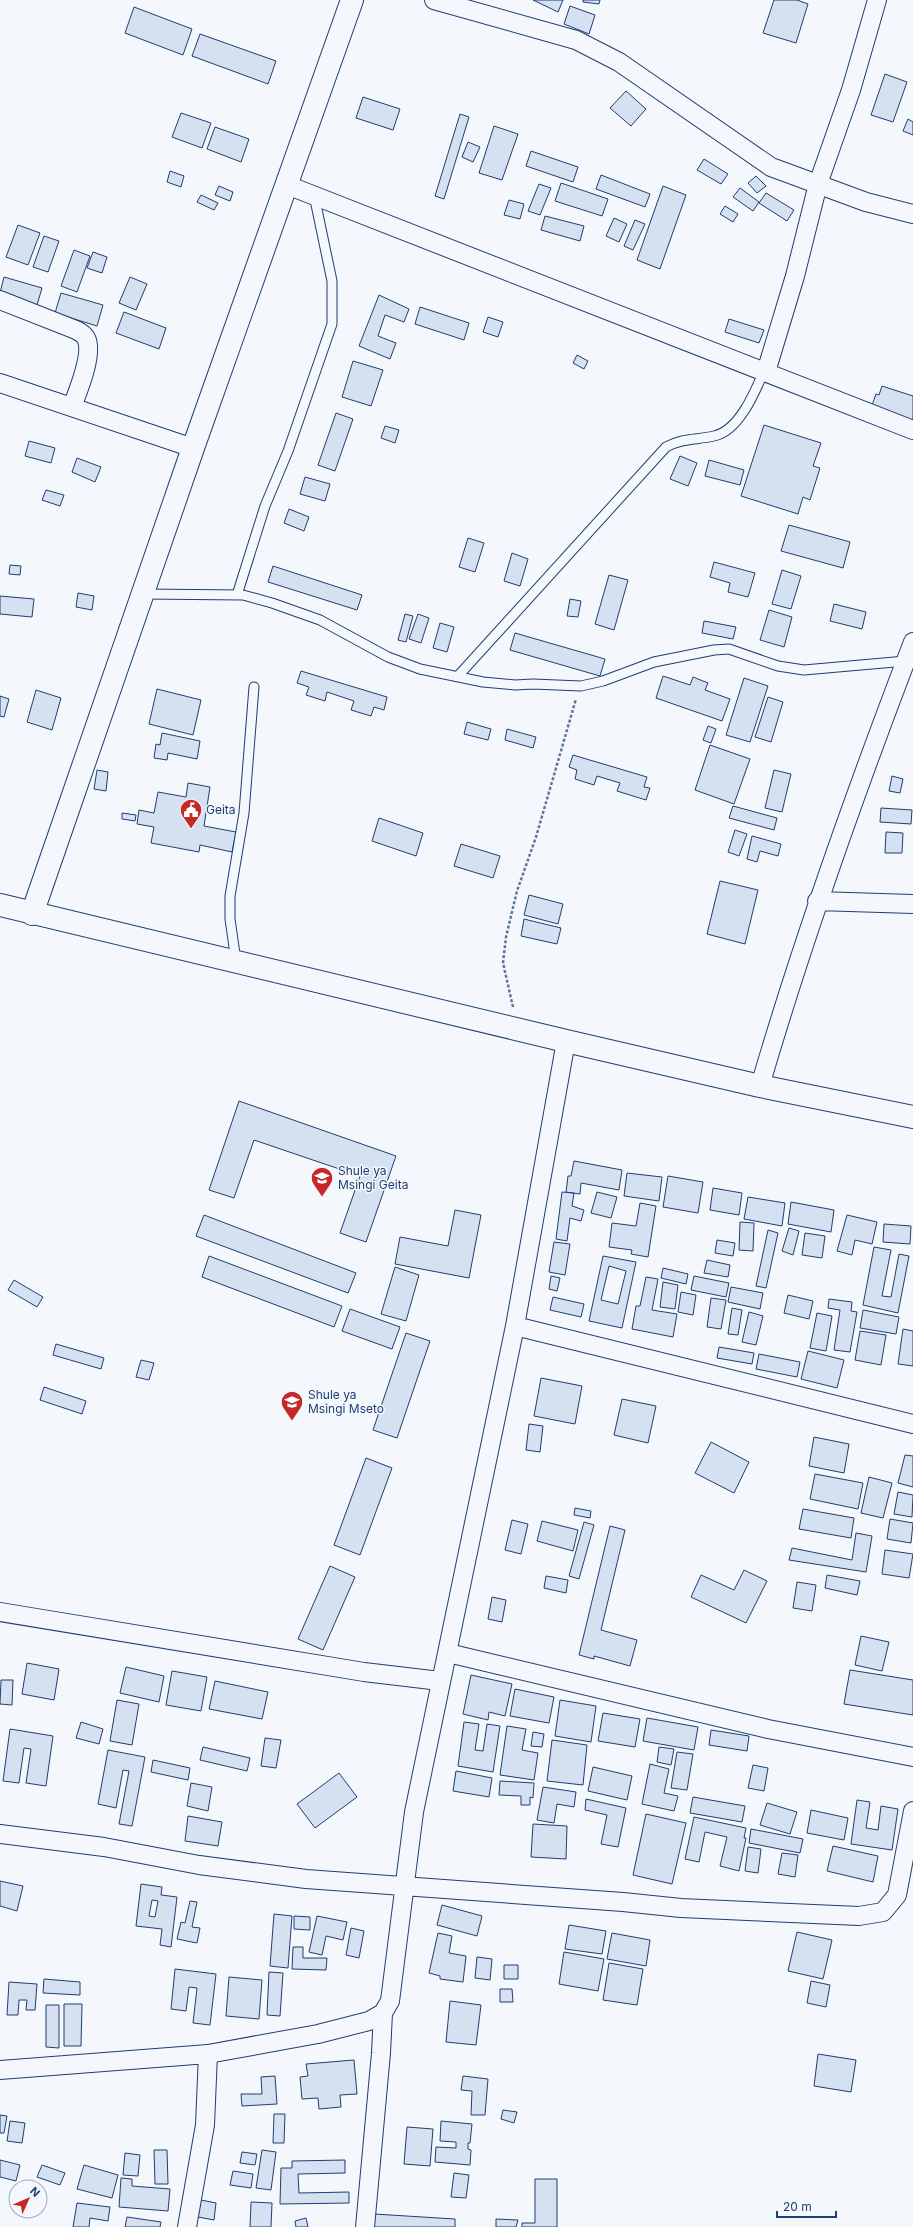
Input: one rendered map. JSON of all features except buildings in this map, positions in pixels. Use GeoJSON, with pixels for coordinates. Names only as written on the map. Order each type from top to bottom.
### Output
{"type":"FeatureCollection","features":[{"type":"Feature","properties":{"kind":"street"},"geometry":{"type":"LineString","coordinates":[[32,914],[193,448],[352,0]]}},
{"type":"Feature","properties":{"kind":"street"},"geometry":{"type":"LineString","coordinates":[[434,0],[576,40],[619,62],[771,167],[866,202],[913,214]]}},
{"type":"Feature","properties":{"kind":"street"},"geometry":{"type":"LineString","coordinates":[[765,372],[795,276],[818,184],[851,90],[877,0]]}},
{"type":"Feature","properties":{"kind":"street"},"geometry":{"type":"LineString","coordinates":[[287,185],[913,430]]}},
{"type":"Feature","properties":{"kind":"street"},"geometry":{"type":"LineString","coordinates":[[0,300],[76,330],[86,338],[88,344],[84,373],[72,407]]}},
{"type":"Feature","properties":{"kind":"street"},"geometry":{"type":"LineString","coordinates":[[0,383],[193,448]]}},
{"type":"Feature","properties":{"kind":"street"},"geometry":{"type":"LineString","coordinates":[[760,1086],[788,988],[817,901],[913,642]]}},
{"type":"Feature","properties":{"kind":"street"},"geometry":{"type":"LineString","coordinates":[[817,901],[913,904]]}},
{"type":"Feature","properties":{"kind":"street"},"geometry":{"type":"LineString","coordinates":[[0,905],[32,914],[566,1041],[760,1086],[913,1117]]}},
{"type":"Feature","properties":{"kind":"street"},"geometry":{"type":"LineString","coordinates":[[365,2227],[376,2115],[383,2013],[390,2001],[414,1812],[515,1326],[566,1041]]}},
{"type":"Feature","properties":{"kind":"street"},"geometry":{"type":"LineString","coordinates":[[515,1326],[913,1424]]}},
{"type":"Feature","properties":{"kind":"street"},"geometry":{"type":"LineString","coordinates":[[0,1612],[357,1671],[440,1681]]}},
{"type":"Feature","properties":{"kind":"street"},"geometry":{"type":"LineString","coordinates":[[448,1653],[768,1729],[913,1757]]}},
{"type":"Feature","properties":{"kind":"street"},"geometry":{"type":"LineString","coordinates":[[0,1834],[104,1847],[199,1864],[306,1880],[502,1893],[681,1908],[822,1916],[871,1915],[883,1912],[898,1895],[913,1811]]}},
{"type":"Feature","properties":{"kind":"street"},"geometry":{"type":"LineString","coordinates":[[0,2070],[208,2054],[318,2034],[369,2021],[383,2013]]}},
{"type":"Feature","properties":{"kind":"street"},"geometry":{"type":"LineString","coordinates":[[187,2227],[205,2124],[208,2054]]}},
{"type":"Feature","properties":{"kind":"lane"},"geometry":{"type":"LineString","coordinates":[[237,595],[265,506],[288,451],[332,324],[332,281],[314,196]]}},
{"type":"Feature","properties":{"kind":"lane"},"geometry":{"type":"LineString","coordinates":[[458,676],[666,447],[678,440],[716,436],[727,429],[745,410],[765,372]]}},
{"type":"Feature","properties":{"kind":"lane"},"geometry":{"type":"LineString","coordinates":[[142,594],[237,595],[272,603],[320,620],[388,657],[413,667],[515,685],[580,686],[603,681],[654,662],[714,650],[729,649],[778,666],[804,670],[906,661]]}},
{"type":"Feature","properties":{"kind":"lane"},"geometry":{"type":"LineString","coordinates":[[236,963],[230,920],[230,896],[244,813],[254,687]]}},
{"type":"Feature","properties":{"kind":"path"},"geometry":{"type":"LineString","coordinates":[[518,1029],[504,963],[506,937],[517,891],[536,837],[580,686]]}},
{"type":"Feature","properties":{"kind":"place","name":"Geita"},"geometry":{"type":"Point","coordinates":[191,830]}},
{"type":"Feature","properties":{"kind":"place","name":"Shule ya Msingi Geita"},"geometry":{"type":"Point","coordinates":[322,1198]}},
{"type":"Feature","properties":{"kind":"place","name":"Shule ya Msingi Mseto"},"geometry":{"type":"Point","coordinates":[292,1422]}}]}
